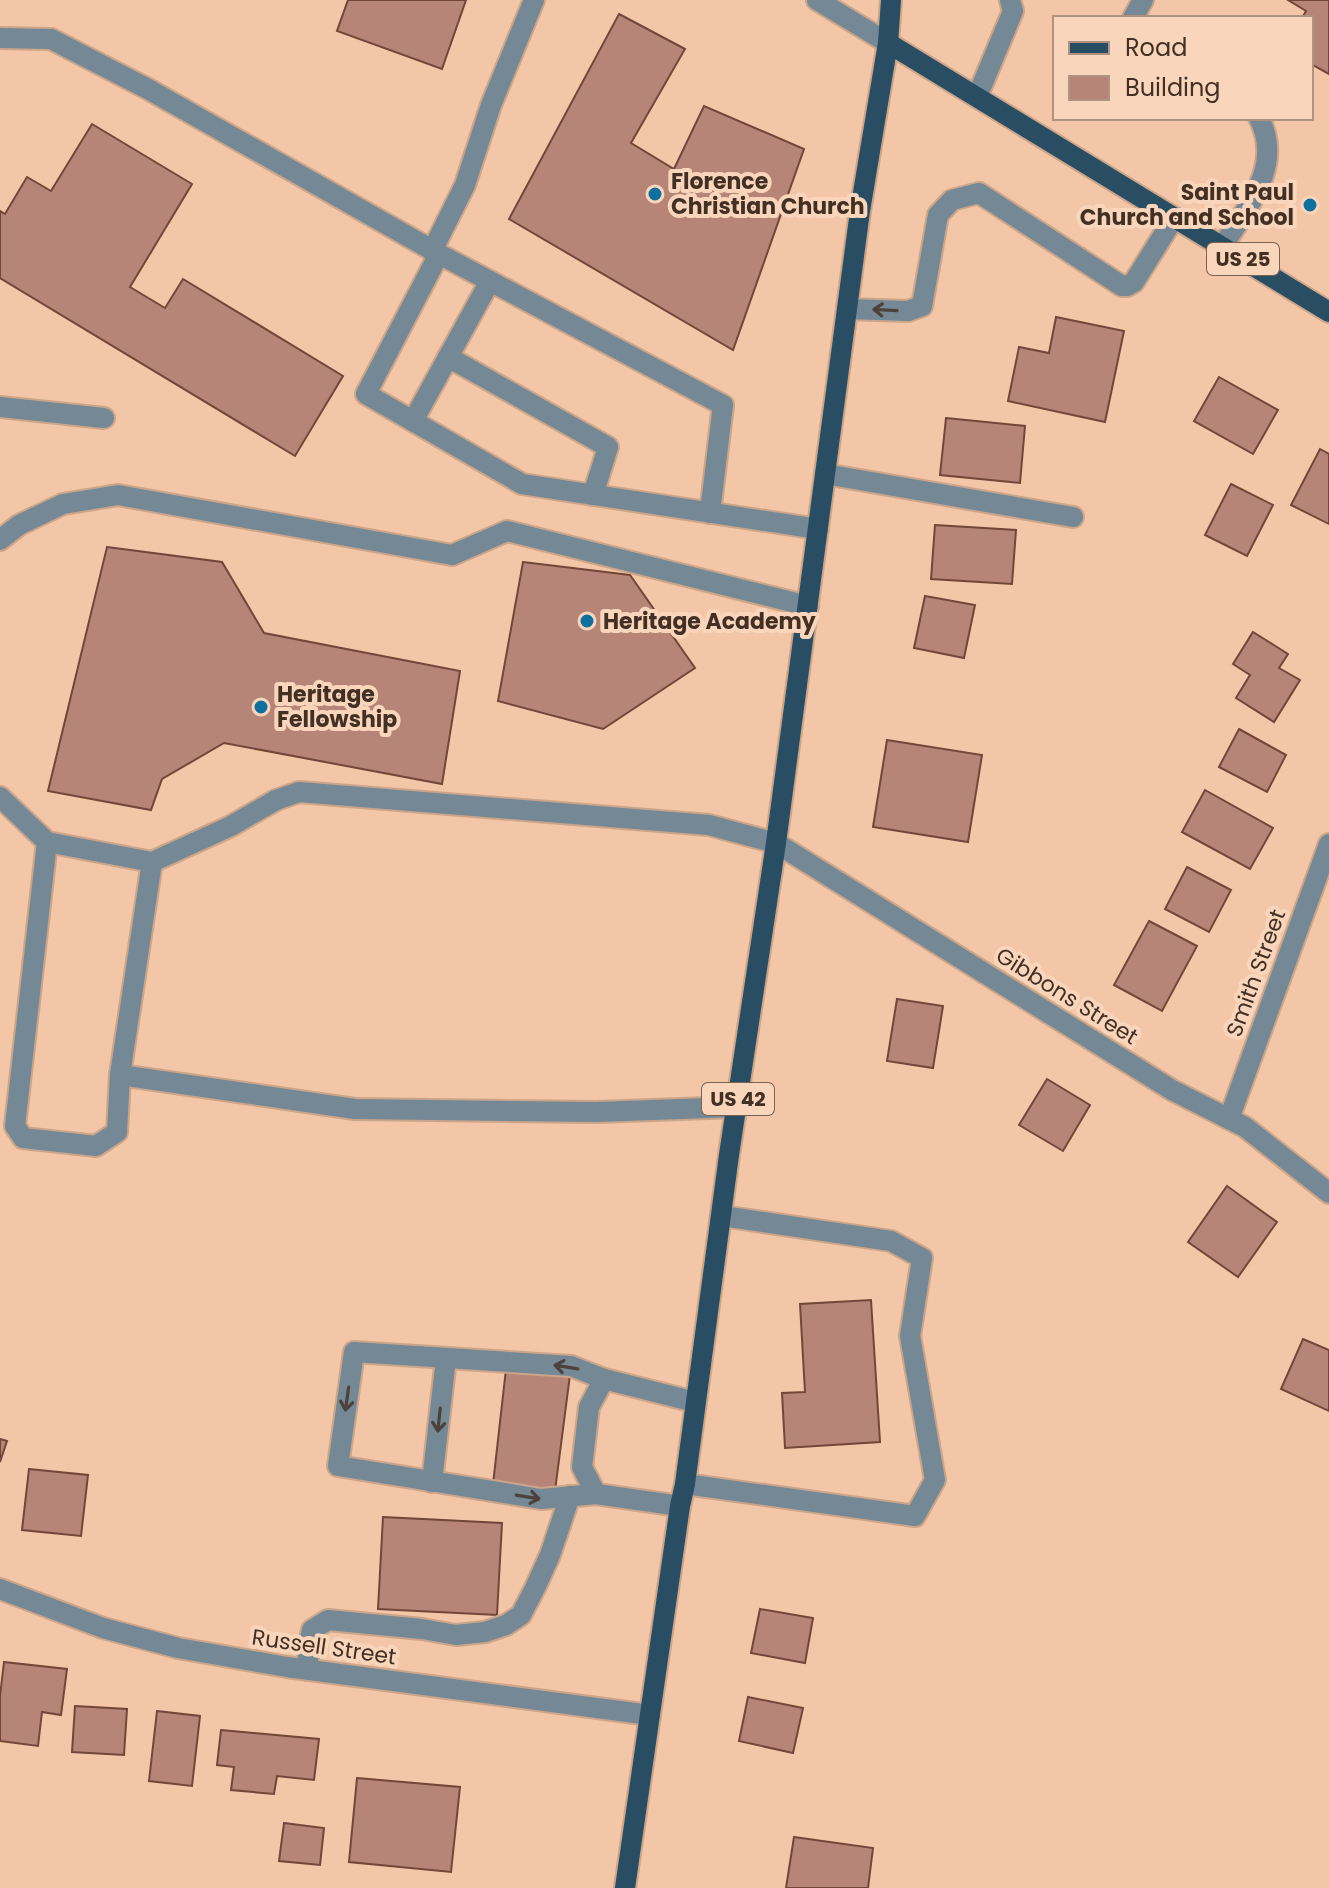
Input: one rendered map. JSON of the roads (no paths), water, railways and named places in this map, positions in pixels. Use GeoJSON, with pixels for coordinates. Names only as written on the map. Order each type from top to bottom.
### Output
{"type":"FeatureCollection","features":[{"type":"Feature","properties":{"kind":"main road"},"geometry":{"type":"LineString","coordinates":[[888,43],[891,0]]}},
{"type":"Feature","properties":{"kind":"main road","name":"US 25"},"geometry":{"type":"LineString","coordinates":[[888,43],[1329,312]]}},
{"type":"Feature","properties":{"kind":"main road","name":"US 42"},"geometry":{"type":"LineString","coordinates":[[625,1888],[776,843],[860,211],[888,43]]}},
{"type":"Feature","properties":{"kind":"street"},"geometry":{"type":"LineString","coordinates":[[534,0],[491,105],[465,185],[436,252],[366,394],[522,484],[818,529]]}},
{"type":"Feature","properties":{"kind":"street"},"geometry":{"type":"LineString","coordinates":[[817,0],[888,43]]}},
{"type":"Feature","properties":{"kind":"street"},"geometry":{"type":"LineString","coordinates":[[977,97],[1013,11],[1010,0]]}},
{"type":"Feature","properties":{"kind":"street"},"geometry":{"type":"LineString","coordinates":[[0,38],[51,39],[148,89],[436,252],[723,405],[710,513]]}},
{"type":"Feature","properties":{"kind":"street"},"geometry":{"type":"LineString","coordinates":[[1222,247],[1264,178],[1269,150],[1260,120]]}},
{"type":"Feature","properties":{"kind":"street"},"geometry":{"type":"LineString","coordinates":[[847,309],[908,311],[922,306],[938,215],[952,200],[979,193],[1122,286],[1134,282],[1174,218]]}},
{"type":"Feature","properties":{"kind":"street"},"geometry":{"type":"LineString","coordinates":[[413,421],[490,281]]}},
{"type":"Feature","properties":{"kind":"street"},"geometry":{"type":"LineString","coordinates":[[448,357],[608,447],[593,495]]}},
{"type":"Feature","properties":{"kind":"street"},"geometry":{"type":"LineString","coordinates":[[0,407],[104,418]]}},
{"type":"Feature","properties":{"kind":"street"},"geometry":{"type":"LineString","coordinates":[[825,474],[1073,517]]}},
{"type":"Feature","properties":{"kind":"street"},"geometry":{"type":"LineString","coordinates":[[0,540],[19,525],[63,504],[118,495],[452,555],[507,531],[808,606]]}},
{"type":"Feature","properties":{"kind":"street","name":"Gibbons Street"},"geometry":{"type":"LineString","coordinates":[[152,862],[231,826],[276,800],[299,792],[709,825],[776,843],[1172,1090],[1245,1127],[1329,1193]]}},
{"type":"Feature","properties":{"kind":"street"},"geometry":{"type":"LineString","coordinates":[[0,797],[47,842],[152,862],[120,1075],[117,1132],[96,1146],[23,1138],[15,1126],[47,842]]}},
{"type":"Feature","properties":{"kind":"street","name":"Smith Street"},"geometry":{"type":"LineString","coordinates":[[1229,1119],[1329,844]]}},
{"type":"Feature","properties":{"kind":"street"},"geometry":{"type":"LineString","coordinates":[[120,1075],[355,1109],[596,1112],[737,1107]]}},
{"type":"Feature","properties":{"kind":"street"},"geometry":{"type":"LineString","coordinates":[[685,1484],[915,1516],[935,1480],[910,1336],[922,1258],[891,1241],[722,1216]]}},
{"type":"Feature","properties":{"kind":"street"},"geometry":{"type":"LineString","coordinates":[[680,1506],[596,1494],[541,1499],[338,1466],[354,1352],[571,1366],[604,1379],[695,1402]]}},
{"type":"Feature","properties":{"kind":"street"},"geometry":{"type":"LineString","coordinates":[[432,1482],[446,1358]]}},
{"type":"Feature","properties":{"kind":"street"},"geometry":{"type":"LineString","coordinates":[[596,1494],[582,1467],[589,1407],[604,1379]]}},
{"type":"Feature","properties":{"kind":"street"},"geometry":{"type":"LineString","coordinates":[[308,1670],[312,1630],[328,1620],[456,1635],[485,1632],[506,1625],[521,1615],[550,1555],[570,1496]]}},
{"type":"Feature","properties":{"kind":"street","name":"Russell Street"},"geometry":{"type":"LineString","coordinates":[[0,1589],[103,1628],[178,1648],[308,1670],[650,1715]]}},
{"type":"Feature","properties":{"kind":"place","name":"Florence Christian Church"},"geometry":{"type":"Point","coordinates":[655,194]}},
{"type":"Feature","properties":{"kind":"place","name":"Saint Paul Church and School"},"geometry":{"type":"Point","coordinates":[1310,205]}},
{"type":"Feature","properties":{"kind":"place","name":"Heritage Academy"},"geometry":{"type":"Point","coordinates":[587,621]}},
{"type":"Feature","properties":{"kind":"place","name":"Heritage Fellowship"},"geometry":{"type":"Point","coordinates":[261,707]}}]}
